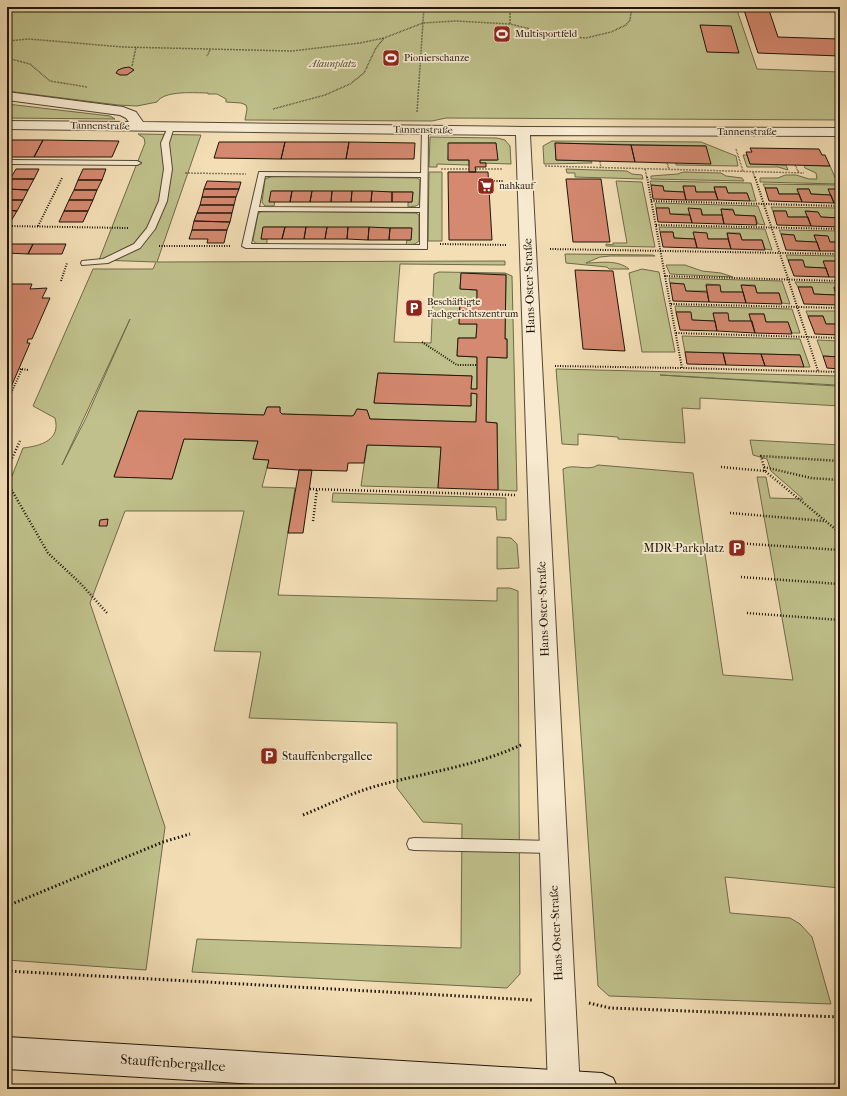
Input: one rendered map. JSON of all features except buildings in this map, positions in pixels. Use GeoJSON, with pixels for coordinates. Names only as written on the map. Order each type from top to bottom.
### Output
{"type":"FeatureCollection","features":[{"type":"Feature","properties":{"kind":"street"},"geometry":{"type":"LineString","coordinates":[[7,96],[123,111],[131,115],[136,122],[134,127]]}},
{"type":"Feature","properties":{"kind":"street","name":"Tannenstraße"},"geometry":{"type":"LineString","coordinates":[[7,125],[523,131],[840,132]]}},
{"type":"Feature","properties":{"kind":"street","name":"Hans-Oster-Straße"},"geometry":{"type":"LineString","coordinates":[[523,131],[564,1088]]}},
{"type":"Feature","properties":{"kind":"street","name":"Stauffenbergallee"},"geometry":{"type":"LineString","coordinates":[[7,1053],[564,1088],[602,1089]]}},
{"type":"Feature","properties":{"kind":"lane"},"geometry":{"type":"LineString","coordinates":[[86,263],[105,261],[137,246],[151,229],[164,201],[168,169],[165,143],[171,127]]}},
{"type":"Feature","properties":{"kind":"lane"},"geometry":{"type":"LineString","coordinates":[[424,172],[262,174],[246,246],[424,247],[425,130]]}},
{"type":"Feature","properties":{"kind":"lane"},"geometry":{"type":"LineString","coordinates":[[7,162],[137,163]]}},
{"type":"Feature","properties":{"kind":"lane"},"geometry":{"type":"LineString","coordinates":[[254,209],[424,210]]}},
{"type":"Feature","properties":{"kind":"lane"},"geometry":{"type":"LineString","coordinates":[[414,844],[553,847]]}},
{"type":"Feature","properties":{"kind":"path"},"geometry":{"type":"LineString","coordinates":[[417,112],[424,7]]}},
{"type":"Feature","properties":{"kind":"path"},"geometry":{"type":"LineString","coordinates":[[510,7],[510,24]]}},
{"type":"Feature","properties":{"kind":"path"},"geometry":{"type":"LineString","coordinates":[[7,41],[29,39],[136,47],[292,51],[340,47],[384,38],[423,23],[456,21],[510,24],[559,36],[586,38],[599,36],[626,25],[630,20],[631,13],[628,7]]}},
{"type":"Feature","properties":{"kind":"path"},"geometry":{"type":"LineString","coordinates":[[269,110],[325,95],[350,84],[364,73],[376,48],[384,38]]}},
{"type":"Feature","properties":{"kind":"path"},"geometry":{"type":"LineString","coordinates":[[132,66],[136,47]]}},
{"type":"Feature","properties":{"kind":"path"},"geometry":{"type":"LineString","coordinates":[[207,56],[210,50]]}},
{"type":"Feature","properties":{"kind":"path"},"geometry":{"type":"LineString","coordinates":[[7,58],[30,64],[50,81],[78,84],[91,88]]}},
{"type":"Feature","properties":{"kind":"path"},"geometry":{"type":"LineString","coordinates":[[737,152],[743,171]]}},
{"type":"Feature","properties":{"kind":"path"},"geometry":{"type":"LineString","coordinates":[[600,161],[601,168]]}},
{"type":"Feature","properties":{"kind":"path"},"geometry":{"type":"LineString","coordinates":[[38,226],[70,163]]}},
{"type":"Feature","properties":{"kind":"path"},"geometry":{"type":"LineString","coordinates":[[667,163],[669,169]]}},
{"type":"Feature","properties":{"kind":"path"},"geometry":{"type":"LineString","coordinates":[[795,165],[798,173]]}},
{"type":"Feature","properties":{"kind":"path"},"geometry":{"type":"LineString","coordinates":[[524,166],[804,173]]}},
{"type":"Feature","properties":{"kind":"path"},"geometry":{"type":"LineString","coordinates":[[424,172],[469,169]]}},
{"type":"Feature","properties":{"kind":"path"},"geometry":{"type":"LineString","coordinates":[[476,169],[506,169]]}},
{"type":"Feature","properties":{"kind":"path"},"geometry":{"type":"LineString","coordinates":[[645,169],[682,368]]}},
{"type":"Feature","properties":{"kind":"path"},"geometry":{"type":"LineString","coordinates":[[753,172],[818,371]]}},
{"type":"Feature","properties":{"kind":"path"},"geometry":{"type":"LineString","coordinates":[[187,174],[262,174]]}},
{"type":"Feature","properties":{"kind":"path"},"geometry":{"type":"LineString","coordinates":[[489,181],[507,181]]}},
{"type":"Feature","properties":{"kind":"path"},"geometry":{"type":"LineString","coordinates":[[651,202],[840,206]]}},
{"type":"Feature","properties":{"kind":"path"},"geometry":{"type":"LineString","coordinates":[[656,225],[840,229]]}},
{"type":"Feature","properties":{"kind":"path"},"geometry":{"type":"LineString","coordinates":[[7,226],[112,227]]}},
{"type":"Feature","properties":{"kind":"path"},"geometry":{"type":"LineString","coordinates":[[424,244],[528,248],[840,254]]}},
{"type":"Feature","properties":{"kind":"path"},"geometry":{"type":"LineString","coordinates":[[137,246],[246,246]]}},
{"type":"Feature","properties":{"kind":"path"},"geometry":{"type":"LineString","coordinates":[[61,281],[67,263]]}},
{"type":"Feature","properties":{"kind":"path"},"geometry":{"type":"LineString","coordinates":[[665,276],[840,281]]}},
{"type":"Feature","properties":{"kind":"path"},"geometry":{"type":"LineString","coordinates":[[671,304],[840,308]]}},
{"type":"Feature","properties":{"kind":"path"},"geometry":{"type":"LineString","coordinates":[[676,333],[840,338]]}},
{"type":"Feature","properties":{"kind":"path"},"geometry":{"type":"LineString","coordinates":[[422,342],[457,364],[477,365]]}},
{"type":"Feature","properties":{"kind":"path"},"geometry":{"type":"LineString","coordinates":[[533,365],[840,372]]}},
{"type":"Feature","properties":{"kind":"path"},"geometry":{"type":"LineString","coordinates":[[19,369],[28,370]]}},
{"type":"Feature","properties":{"kind":"path"},"geometry":{"type":"LineString","coordinates":[[7,402],[22,369]]}},
{"type":"Feature","properties":{"kind":"path"},"geometry":{"type":"LineString","coordinates":[[7,469],[20,441]]}},
{"type":"Feature","properties":{"kind":"path"},"geometry":{"type":"LineString","coordinates":[[765,471],[761,456],[840,461]]}},
{"type":"Feature","properties":{"kind":"path"},"geometry":{"type":"LineString","coordinates":[[721,467],[765,471],[840,533]]}},
{"type":"Feature","properties":{"kind":"path"},"geometry":{"type":"LineString","coordinates":[[764,467],[811,478],[840,480]]}},
{"type":"Feature","properties":{"kind":"path"},"geometry":{"type":"LineString","coordinates":[[7,482],[48,553],[81,584],[108,614]]}},
{"type":"Feature","properties":{"kind":"path"},"geometry":{"type":"LineString","coordinates":[[310,489],[538,496]]}},
{"type":"Feature","properties":{"kind":"path"},"geometry":{"type":"LineString","coordinates":[[313,521],[317,489]]}},
{"type":"Feature","properties":{"kind":"path"},"geometry":{"type":"LineString","coordinates":[[730,513],[824,521]]}},
{"type":"Feature","properties":{"kind":"path"},"geometry":{"type":"LineString","coordinates":[[735,544],[840,550]]}},
{"type":"Feature","properties":{"kind":"path"},"geometry":{"type":"LineString","coordinates":[[741,576],[840,584]]}},
{"type":"Feature","properties":{"kind":"path"},"geometry":{"type":"LineString","coordinates":[[747,613],[840,620]]}},
{"type":"Feature","properties":{"kind":"path"},"geometry":{"type":"LineString","coordinates":[[303,815],[379,785],[412,779],[479,762],[519,746],[548,731]]}},
{"type":"Feature","properties":{"kind":"path"},"geometry":{"type":"LineString","coordinates":[[7,906],[163,842],[190,834]]}},
{"type":"Feature","properties":{"kind":"path"},"geometry":{"type":"LineString","coordinates":[[7,971],[524,1000]]}},
{"type":"Feature","properties":{"kind":"path"},"geometry":{"type":"LineString","coordinates":[[594,1003],[610,1008],[840,1017]]}},
{"type":"Feature","properties":{"kind":"green space","name":"Alaunplatz"},"geometry":{"type":"Polygon","coordinates":[[[7,7],[736,7],[757,69],[840,72],[840,120],[446,118],[432,121],[245,120],[247,109],[246,105],[241,103],[226,102],[226,99],[217,94],[173,94],[161,98],[157,102],[137,106],[7,91],[7,7]]]}},
{"type":"Feature","properties":{"kind":"green space"},"geometry":{"type":"Polygon","coordinates":[[[7,104],[110,116],[115,119],[7,118],[7,104]]]}},
{"type":"Feature","properties":{"kind":"green space"},"geometry":{"type":"Polygon","coordinates":[[[138,134],[201,135],[157,262],[505,261],[505,265],[400,264],[394,342],[431,343],[434,274],[439,272],[505,273],[512,276],[517,491],[498,490],[497,423],[486,422],[487,357],[507,358],[507,339],[505,339],[506,274],[461,274],[460,289],[477,290],[477,303],[460,302],[459,324],[477,324],[476,338],[458,338],[457,356],[477,357],[477,389],[471,389],[472,376],[378,373],[374,403],[471,406],[471,393],[477,394],[476,422],[370,419],[367,410],[357,409],[352,416],[282,414],[280,412],[280,407],[267,407],[264,415],[138,411],[114,476],[172,479],[184,439],[258,441],[253,459],[269,460],[262,487],[295,488],[278,595],[497,601],[497,588],[510,588],[518,591],[520,974],[507,988],[192,972],[197,939],[461,948],[462,824],[423,822],[397,788],[397,723],[249,718],[261,652],[214,651],[244,511],[125,511],[90,603],[165,827],[146,970],[7,960],[7,476],[12,476],[23,448],[36,446],[43,443],[52,437],[55,432],[55,418],[33,406],[93,269],[153,269],[156,262],[99,260],[145,143],[144,138],[138,134]],[[130,319],[62,465],[86,418],[130,319]]]}},
{"type":"Feature","properties":{"kind":"green space"},"geometry":{"type":"Polygon","coordinates":[[[430,137],[497,138],[505,140],[510,146],[511,164],[480,163],[480,160],[497,160],[496,143],[449,143],[448,160],[469,160],[469,165],[437,164],[437,167],[429,167],[430,137]]]}},
{"type":"Feature","properties":{"kind":"green space"},"geometry":{"type":"Polygon","coordinates":[[[552,141],[701,142],[736,156],[738,166],[676,165],[676,163],[706,146],[555,143],[556,160],[591,161],[592,163],[544,164],[543,146],[552,141]]]}},
{"type":"Feature","properties":{"kind":"green space"},"geometry":{"type":"Polygon","coordinates":[[[743,155],[747,155],[750,164],[786,165],[788,170],[778,167],[747,167],[743,155]]]}},
{"type":"Feature","properties":{"kind":"green space"},"geometry":{"type":"Polygon","coordinates":[[[804,165],[830,166],[838,184],[760,182],[760,178],[778,178],[785,175],[796,175],[809,179],[817,179],[816,173],[805,168],[804,165]]]}},
{"type":"Feature","properties":{"kind":"green space"},"geometry":{"type":"Polygon","coordinates":[[[566,169],[627,171],[632,174],[642,175],[643,179],[575,177],[575,173],[567,173],[566,169]]]}},
{"type":"Feature","properties":{"kind":"green space"},"geometry":{"type":"Polygon","coordinates":[[[429,172],[442,172],[442,241],[428,241],[429,172]]]}},
{"type":"Feature","properties":{"kind":"green space"},"geometry":{"type":"Polygon","coordinates":[[[684,172],[721,173],[726,176],[742,178],[744,181],[651,179],[651,176],[678,174],[684,172]]]}},
{"type":"Feature","properties":{"kind":"green space"},"geometry":{"type":"Polygon","coordinates":[[[273,176],[417,178],[420,180],[419,204],[408,207],[408,202],[412,202],[413,192],[272,191],[269,201],[275,201],[274,206],[265,206],[262,202],[265,179],[273,176]]]}},
{"type":"Feature","properties":{"kind":"green space"},"geometry":{"type":"Polygon","coordinates":[[[616,181],[642,182],[655,247],[606,246],[606,244],[613,245],[613,243],[627,243],[616,181]]]}},
{"type":"Feature","properties":{"kind":"green space"},"geometry":{"type":"Polygon","coordinates":[[[650,181],[751,183],[756,201],[750,201],[747,193],[728,193],[726,187],[714,187],[715,192],[696,192],[695,187],[683,186],[684,192],[664,191],[663,186],[651,185],[650,181]]]}},
{"type":"Feature","properties":{"kind":"green space"},"geometry":{"type":"Polygon","coordinates":[[[763,184],[840,185],[840,189],[831,195],[811,194],[809,189],[797,189],[799,194],[779,194],[777,188],[765,188],[763,184]]]}},
{"type":"Feature","properties":{"kind":"green space"},"geometry":{"type":"Polygon","coordinates":[[[655,203],[758,206],[765,225],[758,224],[755,216],[735,215],[733,209],[721,209],[722,215],[703,215],[701,209],[689,209],[690,214],[670,214],[668,208],[656,208],[655,203]]]}},
{"type":"Feature","properties":{"kind":"green space"},"geometry":{"type":"Polygon","coordinates":[[[771,207],[840,208],[840,212],[838,212],[840,218],[821,217],[818,212],[806,211],[808,217],[788,217],[786,211],[773,211],[771,207]]]}},
{"type":"Feature","properties":{"kind":"green space"},"geometry":{"type":"Polygon","coordinates":[[[262,211],[416,213],[419,215],[419,241],[415,244],[406,245],[407,240],[411,240],[411,228],[264,227],[261,239],[267,239],[267,244],[259,244],[255,243],[253,240],[258,214],[262,211]]]}},
{"type":"Feature","properties":{"kind":"green space"},"geometry":{"type":"Polygon","coordinates":[[[659,227],[765,229],[772,250],[765,249],[762,240],[742,240],[740,233],[727,233],[728,239],[708,239],[706,233],[694,232],[695,239],[674,238],[673,232],[660,232],[659,227]]]}},
{"type":"Feature","properties":{"kind":"green space"},"geometry":{"type":"Polygon","coordinates":[[[779,230],[840,231],[840,242],[830,242],[827,236],[814,235],[817,242],[796,241],[794,235],[781,234],[779,230]]]}},
{"type":"Feature","properties":{"kind":"green space"},"geometry":{"type":"Polygon","coordinates":[[[565,254],[655,256],[600,257],[586,263],[614,263],[629,269],[609,269],[607,267],[566,263],[565,254]]]}},
{"type":"Feature","properties":{"kind":"green space"},"geometry":{"type":"Polygon","coordinates":[[[786,255],[840,256],[840,268],[837,261],[824,261],[826,268],[805,267],[802,260],[788,260],[786,255]]]}},
{"type":"Feature","properties":{"kind":"green space"},"geometry":{"type":"Polygon","coordinates":[[[666,265],[685,265],[702,271],[721,273],[733,277],[670,274],[666,265]]]}},
{"type":"Feature","properties":{"kind":"green space"},"geometry":{"type":"Polygon","coordinates":[[[642,269],[659,272],[675,352],[642,352],[629,273],[642,269]]]}},
{"type":"Feature","properties":{"kind":"green space"},"geometry":{"type":"Polygon","coordinates":[[[669,278],[782,281],[790,304],[782,303],[779,293],[757,293],[755,285],[741,285],[743,292],[721,292],[719,285],[706,284],[707,291],[685,291],[684,284],[670,283],[669,278]]]}},
{"type":"Feature","properties":{"kind":"green space"},"geometry":{"type":"Polygon","coordinates":[[[795,282],[840,283],[840,288],[834,288],[836,295],[814,294],[812,287],[798,287],[795,282]]]}},
{"type":"Feature","properties":{"kind":"green space"},"geometry":{"type":"Polygon","coordinates":[[[675,306],[792,309],[800,333],[792,333],[788,322],[766,322],[764,314],[749,314],[751,321],[729,321],[727,313],[713,313],[715,321],[692,320],[690,312],[676,312],[675,306]]]}},
{"type":"Feature","properties":{"kind":"green space"},"geometry":{"type":"Polygon","coordinates":[[[806,311],[840,311],[840,324],[826,324],[823,316],[808,316],[806,311]]]}},
{"type":"Feature","properties":{"kind":"green space"},"geometry":{"type":"Polygon","coordinates":[[[682,336],[800,339],[810,367],[804,367],[800,355],[685,352],[682,336]]]}},
{"type":"Feature","properties":{"kind":"green space"},"geometry":{"type":"Polygon","coordinates":[[[817,340],[840,341],[840,357],[823,356],[817,340]]]}},
{"type":"Feature","properties":{"kind":"green space"},"geometry":{"type":"Polygon","coordinates":[[[556,369],[840,376],[840,406],[700,398],[700,409],[682,408],[685,443],[618,439],[618,437],[578,434],[578,445],[562,444],[556,369]],[[660,375],[836,386],[836,385],[660,375]]]}},
{"type":"Feature","properties":{"kind":"green space"},"geometry":{"type":"Polygon","coordinates":[[[750,440],[840,445],[840,888],[725,877],[730,913],[790,918],[800,924],[812,937],[831,1004],[609,996],[598,986],[563,469],[567,467],[590,468],[598,465],[693,473],[723,675],[793,680],[757,477],[766,477],[770,498],[803,499],[771,471],[767,459],[753,455],[750,440]]]}},
{"type":"Feature","properties":{"kind":"green space"},"geometry":{"type":"Polygon","coordinates":[[[367,445],[441,447],[438,488],[361,486],[367,445]]]}},
{"type":"Feature","properties":{"kind":"green space"},"geometry":{"type":"Polygon","coordinates":[[[333,493],[506,498],[506,520],[497,520],[496,507],[332,502],[333,493]]]}},
{"type":"Feature","properties":{"kind":"green space"},"geometry":{"type":"Polygon","coordinates":[[[497,537],[511,538],[517,544],[519,568],[497,569],[497,537]]]}},
{"type":"Feature","properties":{"kind":"place","name":"Multisportfeld"},"geometry":{"type":"Point","coordinates":[502,34]}},
{"type":"Feature","properties":{"kind":"place","name":"Pionierschanze"},"geometry":{"type":"Point","coordinates":[391,58]}},
{"type":"Feature","properties":{"kind":"place","name":"nahkauf"},"geometry":{"type":"Point","coordinates":[486,186]}},
{"type":"Feature","properties":{"kind":"place","name":"Beschäftigte Fachgerichtszentrum"},"geometry":{"type":"Point","coordinates":[414,308]}},
{"type":"Feature","properties":{"kind":"place","name":"MDR-Parkplatz"},"geometry":{"type":"Point","coordinates":[737,548]}},
{"type":"Feature","properties":{"kind":"place","name":"Stauffenbergallee"},"geometry":{"type":"Point","coordinates":[269,756]}}]}
